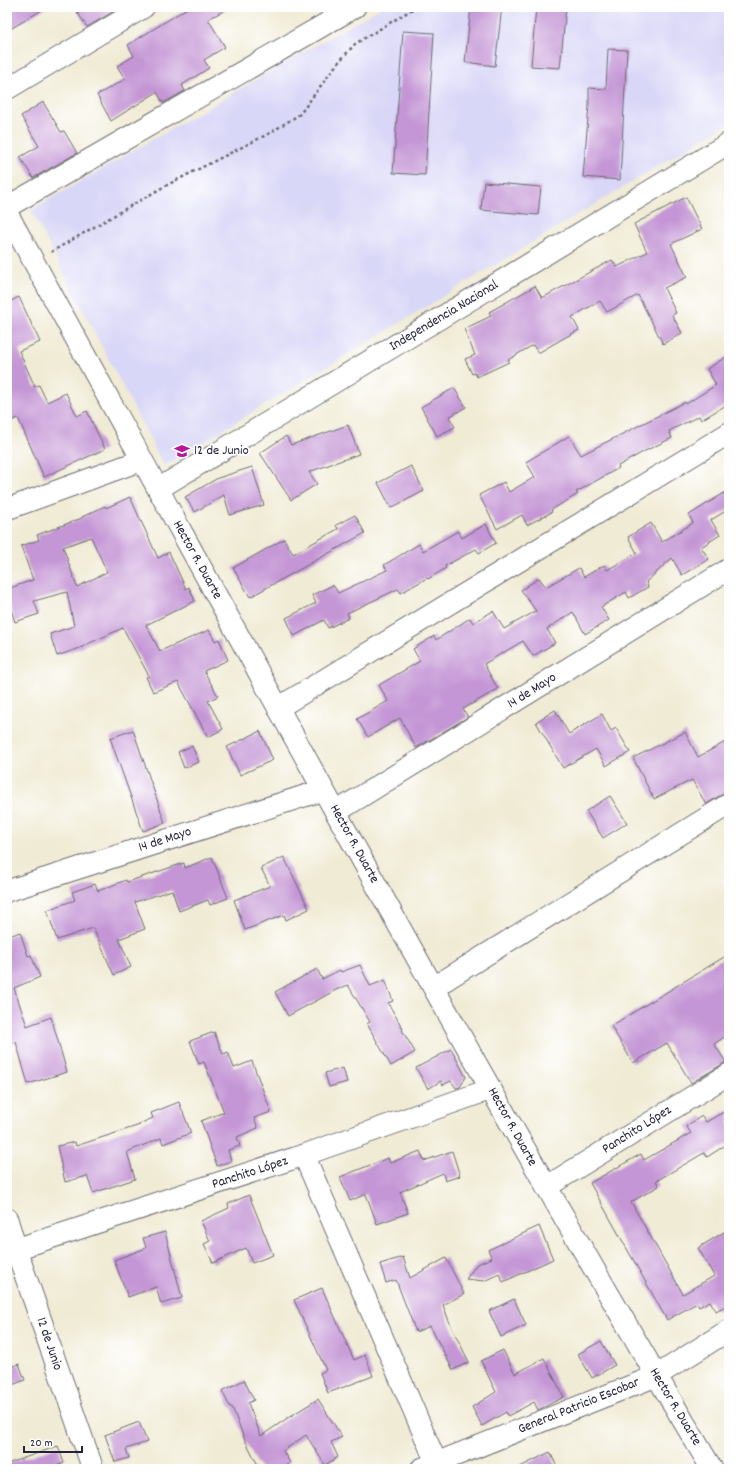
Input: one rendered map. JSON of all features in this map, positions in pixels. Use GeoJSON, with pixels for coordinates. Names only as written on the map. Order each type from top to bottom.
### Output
{"type":"FeatureCollection","features":[{"type":"Feature","properties":{"kind":"street"},"geometry":{"type":"LineString","coordinates":[[7,89],[144,7]]}},
{"type":"Feature","properties":{"kind":"street"},"geometry":{"type":"LineString","coordinates":[[7,207],[355,7]]}},
{"type":"Feature","properties":{"kind":"street","name":"Independencia Nacional"},"geometry":{"type":"LineString","coordinates":[[158,489],[729,143]]}},
{"type":"Feature","properties":{"kind":"street","name":"Hector R. Duarte"},"geometry":{"type":"LineString","coordinates":[[7,213],[278,708],[491,1089],[656,1376],[712,1469]]}},
{"type":"Feature","properties":{"kind":"street"},"geometry":{"type":"LineString","coordinates":[[278,708],[729,433]]}},
{"type":"Feature","properties":{"kind":"street"},"geometry":{"type":"LineString","coordinates":[[7,509],[142,460]]}},
{"type":"Feature","properties":{"kind":"street","name":"14 de Mayo"},"geometry":{"type":"LineString","coordinates":[[336,812],[728,572]]}},
{"type":"Feature","properties":{"kind":"street","name":"14 de Mayo"},"geometry":{"type":"LineString","coordinates":[[7,891],[324,790]]}},
{"type":"Feature","properties":{"kind":"street"},"geometry":{"type":"LineString","coordinates":[[434,987],[729,804]]}},
{"type":"Feature","properties":{"kind":"street","name":"Panchito López"},"geometry":{"type":"LineString","coordinates":[[546,1186],[729,1074]]}},
{"type":"Feature","properties":{"kind":"street","name":"Panchito López"},"geometry":{"type":"LineString","coordinates":[[12,1250],[304,1155],[491,1089]]}},
{"type":"Feature","properties":{"kind":"street"},"geometry":{"type":"LineString","coordinates":[[304,1155],[432,1467]]}},
{"type":"Feature","properties":{"kind":"street","name":"12 de Junio"},"geometry":{"type":"LineString","coordinates":[[7,1219],[12,1250],[93,1469]]}},
{"type":"Feature","properties":{"kind":"street","name":"General Patricio Escobar"},"geometry":{"type":"LineString","coordinates":[[432,1467],[656,1376],[729,1330]]}},
{"type":"Feature","properties":{"kind":"path"},"geometry":{"type":"LineString","coordinates":[[34,262],[165,186],[270,133],[300,114],[337,64],[355,44],[416,7]]}},
{"type":"Feature","properties":{"kind":"shaded area"},"geometry":{"type":"Polygon","coordinates":[[[382,7],[729,7],[729,123],[164,466],[31,210],[382,7]]]}},
{"type":"Feature","properties":{"kind":"building"},"geometry":{"type":"Polygon","coordinates":[[[7,7],[47,7],[7,31],[7,7]]]}},
{"type":"Feature","properties":{"kind":"building"},"geometry":{"type":"Polygon","coordinates":[[[74,7],[121,7],[87,27],[74,7]]]}},
{"type":"Feature","properties":{"kind":"building"},"geometry":{"type":"Polygon","coordinates":[[[189,7],[231,7],[208,19],[225,47],[204,60],[209,68],[182,85],[185,91],[163,103],[157,92],[111,121],[97,95],[125,79],[117,66],[134,56],[128,45],[189,7]]]}},
{"type":"Feature","properties":{"kind":"building"},"geometry":{"type":"Polygon","coordinates":[[[471,7],[502,7],[495,66],[465,62],[471,7]]]}},
{"type":"Feature","properties":{"kind":"building"},"geometry":{"type":"Polygon","coordinates":[[[536,7],[566,7],[560,68],[531,66],[536,7]]]}},
{"type":"Feature","properties":{"kind":"building"},"geometry":{"type":"Polygon","coordinates":[[[403,31],[434,33],[425,175],[393,173],[403,31]]]}},
{"type":"Feature","properties":{"kind":"building"},"geometry":{"type":"Polygon","coordinates":[[[608,49],[627,50],[620,180],[583,177],[589,106],[589,88],[606,89],[608,49]]]}},
{"type":"Feature","properties":{"kind":"building"},"geometry":{"type":"Polygon","coordinates":[[[43,102],[61,132],[64,131],[77,153],[33,178],[20,157],[39,146],[21,116],[43,102]]]}},
{"type":"Feature","properties":{"kind":"building"},"geometry":{"type":"Polygon","coordinates":[[[484,182],[541,187],[538,215],[481,210],[484,182]]]}},
{"type":"Feature","properties":{"kind":"building"},"geometry":{"type":"Polygon","coordinates":[[[686,197],[702,229],[671,244],[687,277],[664,288],[676,313],[672,315],[682,333],[663,344],[638,295],[607,312],[600,301],[572,317],[579,330],[538,353],[533,345],[508,360],[509,362],[477,377],[475,373],[472,374],[465,359],[475,355],[464,329],[491,316],[489,312],[535,286],[542,298],[612,260],[617,267],[647,252],[634,224],[686,197]]]}},
{"type":"Feature","properties":{"kind":"building"},"geometry":{"type":"Polygon","coordinates":[[[19,297],[40,342],[19,351],[35,387],[39,385],[47,402],[66,393],[77,416],[87,411],[105,449],[44,477],[18,418],[7,423],[7,303],[19,297]]]}},
{"type":"Feature","properties":{"kind":"building"},"geometry":{"type":"Polygon","coordinates":[[[729,355],[729,406],[728,404],[701,420],[699,416],[669,431],[672,438],[618,466],[619,468],[576,492],[578,494],[551,510],[552,512],[527,525],[522,515],[497,529],[479,495],[504,482],[509,492],[535,477],[526,462],[569,436],[581,455],[685,402],[686,404],[716,385],[707,369],[729,355]]]}},
{"type":"Feature","properties":{"kind":"building"},"geometry":{"type":"Polygon","coordinates":[[[454,388],[466,407],[449,417],[455,427],[437,436],[421,407],[454,388]]]}},
{"type":"Feature","properties":{"kind":"building"},"geometry":{"type":"Polygon","coordinates":[[[348,425],[359,454],[309,472],[317,484],[291,500],[260,453],[286,436],[291,445],[348,425]]]}},
{"type":"Feature","properties":{"kind":"building"},"geometry":{"type":"Polygon","coordinates":[[[411,466],[424,491],[391,508],[378,483],[411,466]]]}},
{"type":"Feature","properties":{"kind":"building"},"geometry":{"type":"Polygon","coordinates":[[[252,467],[264,505],[230,515],[224,495],[195,512],[185,497],[218,478],[252,467]]]}},
{"type":"Feature","properties":{"kind":"building"},"geometry":{"type":"Polygon","coordinates":[[[729,490],[729,509],[711,520],[720,535],[701,547],[709,559],[682,575],[672,558],[646,582],[648,587],[629,598],[626,592],[601,607],[609,620],[585,634],[573,612],[547,629],[555,643],[533,656],[523,641],[484,664],[498,689],[463,709],[468,717],[416,748],[400,718],[368,737],[357,719],[388,701],[379,685],[420,661],[413,649],[434,636],[436,640],[470,618],[473,623],[493,611],[504,629],[536,611],[521,590],[539,578],[546,587],[579,568],[584,577],[604,565],[607,570],[637,553],[628,537],[651,523],[662,542],[693,523],[689,515],[729,490]]]}},
{"type":"Feature","properties":{"kind":"building"},"geometry":{"type":"Polygon","coordinates":[[[130,497],[158,558],[169,552],[186,589],[189,587],[195,601],[146,625],[160,651],[209,630],[215,641],[219,639],[228,660],[204,671],[218,696],[208,701],[223,729],[208,737],[178,682],[153,692],[146,677],[149,676],[123,628],[83,647],[57,656],[50,634],[74,626],[67,592],[34,601],[39,614],[15,622],[7,598],[7,589],[33,580],[21,546],[39,540],[37,535],[82,518],[105,506],[106,508],[130,497]],[[91,537],[63,547],[77,587],[107,572],[91,537]]]}},
{"type":"Feature","properties":{"kind":"building"},"geometry":{"type":"Polygon","coordinates":[[[355,515],[365,533],[250,597],[233,568],[284,539],[293,554],[338,529],[336,525],[355,515]]]}},
{"type":"Feature","properties":{"kind":"building"},"geometry":{"type":"Polygon","coordinates":[[[486,524],[496,543],[479,553],[476,549],[445,566],[446,568],[428,579],[427,578],[401,593],[398,589],[347,613],[349,618],[328,628],[324,620],[294,636],[286,618],[316,603],[312,595],[333,585],[338,593],[387,570],[384,565],[419,544],[423,551],[458,531],[462,538],[486,524]]]}},
{"type":"Feature","properties":{"kind":"building"},"geometry":{"type":"Polygon","coordinates":[[[555,710],[569,734],[602,714],[611,731],[616,728],[630,752],[606,766],[596,749],[563,768],[536,722],[555,710]]]}},
{"type":"Feature","properties":{"kind":"building"},"geometry":{"type":"Polygon","coordinates":[[[133,730],[165,823],[143,831],[110,738],[133,730]]]}},
{"type":"Feature","properties":{"kind":"building"},"geometry":{"type":"Polygon","coordinates":[[[260,731],[273,760],[240,775],[227,747],[260,731]]]}},
{"type":"Feature","properties":{"kind":"building"},"geometry":{"type":"Polygon","coordinates":[[[685,732],[698,757],[729,740],[729,792],[706,804],[692,780],[654,799],[633,758],[685,732]]]}},
{"type":"Feature","properties":{"kind":"building"},"geometry":{"type":"Polygon","coordinates":[[[192,746],[199,762],[184,768],[178,752],[192,746]]]}},
{"type":"Feature","properties":{"kind":"building"},"geometry":{"type":"Polygon","coordinates":[[[610,796],[627,823],[603,838],[586,811],[610,796]]]}},
{"type":"Feature","properties":{"kind":"building"},"geometry":{"type":"Polygon","coordinates":[[[212,857],[228,898],[210,905],[208,900],[179,911],[172,890],[135,902],[145,929],[119,939],[131,967],[114,975],[93,928],[57,940],[47,910],[75,900],[72,892],[95,884],[98,891],[126,880],[127,882],[184,863],[185,868],[212,857]]]}},
{"type":"Feature","properties":{"kind":"building"},"geometry":{"type":"Polygon","coordinates":[[[284,857],[309,909],[286,920],[284,915],[245,930],[234,900],[270,886],[261,868],[284,857]]]}},
{"type":"Feature","properties":{"kind":"building"},"geometry":{"type":"Polygon","coordinates":[[[20,932],[28,956],[31,955],[40,977],[14,988],[27,1026],[51,1017],[67,1072],[28,1084],[16,1042],[7,1046],[7,937],[20,932]]]}},
{"type":"Feature","properties":{"kind":"building"},"geometry":{"type":"Polygon","coordinates":[[[729,954],[729,1034],[714,1044],[726,1062],[691,1083],[667,1043],[633,1063],[611,1026],[729,954]]]}},
{"type":"Feature","properties":{"kind":"building"},"geometry":{"type":"Polygon","coordinates":[[[360,965],[370,986],[385,980],[393,1001],[388,1003],[415,1052],[391,1066],[367,1024],[370,1022],[348,985],[288,1016],[275,992],[317,969],[322,979],[340,970],[341,972],[360,965]]]}},
{"type":"Feature","properties":{"kind":"building"},"geometry":{"type":"Polygon","coordinates":[[[214,1032],[223,1054],[228,1052],[234,1068],[252,1061],[271,1112],[254,1118],[258,1128],[237,1137],[240,1146],[228,1150],[231,1161],[217,1166],[201,1121],[224,1112],[204,1062],[199,1064],[190,1041],[214,1032]]]}},
{"type":"Feature","properties":{"kind":"building"},"geometry":{"type":"Polygon","coordinates":[[[451,1049],[466,1077],[460,1087],[456,1088],[451,1081],[443,1085],[441,1081],[428,1089],[416,1068],[451,1049]]]}},
{"type":"Feature","properties":{"kind":"building"},"geometry":{"type":"Polygon","coordinates":[[[343,1068],[347,1082],[329,1087],[325,1073],[343,1068]]]}},
{"type":"Feature","properties":{"kind":"building"},"geometry":{"type":"Polygon","coordinates":[[[179,1102],[191,1133],[163,1144],[161,1138],[127,1152],[135,1179],[93,1193],[87,1176],[65,1182],[57,1146],[75,1142],[76,1146],[140,1125],[139,1124],[153,1118],[151,1113],[179,1102]]]}},
{"type":"Feature","properties":{"kind":"building"},"geometry":{"type":"Polygon","coordinates":[[[729,1109],[729,1143],[707,1157],[704,1153],[656,1181],[659,1186],[631,1202],[683,1294],[714,1276],[698,1248],[729,1229],[729,1304],[716,1311],[710,1301],[699,1307],[697,1303],[667,1320],[590,1183],[641,1154],[644,1160],[691,1133],[686,1126],[702,1116],[706,1122],[729,1109]]]}},
{"type":"Feature","properties":{"kind":"building"},"geometry":{"type":"Polygon","coordinates":[[[420,1151],[424,1161],[452,1151],[460,1176],[445,1181],[443,1173],[400,1192],[408,1213],[377,1224],[366,1194],[350,1201],[340,1177],[388,1158],[390,1163],[420,1151]]]}},
{"type":"Feature","properties":{"kind":"building"},"geometry":{"type":"Polygon","coordinates":[[[249,1195],[273,1255],[252,1263],[246,1248],[213,1263],[204,1244],[210,1241],[201,1221],[229,1208],[228,1204],[249,1195]]]}},
{"type":"Feature","properties":{"kind":"building"},"geometry":{"type":"Polygon","coordinates":[[[539,1226],[553,1259],[503,1282],[499,1274],[484,1281],[466,1279],[477,1264],[492,1258],[488,1250],[539,1226]]]}},
{"type":"Feature","properties":{"kind":"building"},"geometry":{"type":"Polygon","coordinates":[[[165,1232],[182,1298],[161,1304],[156,1287],[128,1297],[114,1260],[146,1248],[143,1238],[165,1232]]]}},
{"type":"Feature","properties":{"kind":"building"},"geometry":{"type":"Polygon","coordinates":[[[403,1257],[410,1278],[446,1258],[464,1294],[443,1305],[451,1326],[469,1362],[453,1370],[430,1326],[416,1332],[396,1280],[386,1283],[380,1264],[403,1257]]]}},
{"type":"Feature","properties":{"kind":"building"},"geometry":{"type":"Polygon","coordinates":[[[322,1288],[354,1360],[365,1355],[373,1376],[328,1393],[320,1373],[326,1370],[294,1300],[322,1288]]]}},
{"type":"Feature","properties":{"kind":"building"},"geometry":{"type":"Polygon","coordinates":[[[514,1299],[526,1325],[501,1337],[489,1311],[514,1299]]]}},
{"type":"Feature","properties":{"kind":"building"},"geometry":{"type":"Polygon","coordinates":[[[601,1341],[615,1365],[592,1378],[578,1354],[601,1341]]]}},
{"type":"Feature","properties":{"kind":"building"},"geometry":{"type":"Polygon","coordinates":[[[503,1350],[515,1374],[544,1358],[564,1397],[538,1410],[534,1402],[508,1416],[506,1412],[482,1426],[472,1407],[496,1392],[481,1361],[503,1350]]]}},
{"type":"Feature","properties":{"kind":"building"},"geometry":{"type":"Polygon","coordinates":[[[19,1364],[25,1380],[7,1387],[7,1368],[19,1364]]]}},
{"type":"Feature","properties":{"kind":"building"},"geometry":{"type":"Polygon","coordinates":[[[244,1380],[254,1400],[248,1403],[261,1436],[318,1399],[342,1437],[331,1442],[338,1457],[325,1465],[306,1435],[283,1451],[290,1463],[279,1469],[260,1469],[244,1438],[232,1407],[230,1407],[222,1391],[244,1380]]]}},
{"type":"Feature","properties":{"kind":"building"},"geometry":{"type":"Polygon","coordinates":[[[139,1422],[147,1442],[126,1449],[129,1458],[115,1462],[105,1435],[139,1422]]]}},
{"type":"Feature","properties":{"kind":"building"},"geometry":{"type":"Polygon","coordinates":[[[58,1446],[64,1463],[49,1469],[7,1469],[7,1464],[58,1446]]]}},
{"type":"Feature","properties":{"kind":"building"},"geometry":{"type":"Polygon","coordinates":[[[550,1452],[558,1469],[516,1469],[550,1452]]]}},
{"type":"Feature","properties":{"kind":"place","name":"12 de Junio"},"geometry":{"type":"Point","coordinates":[182,451]}}]}
